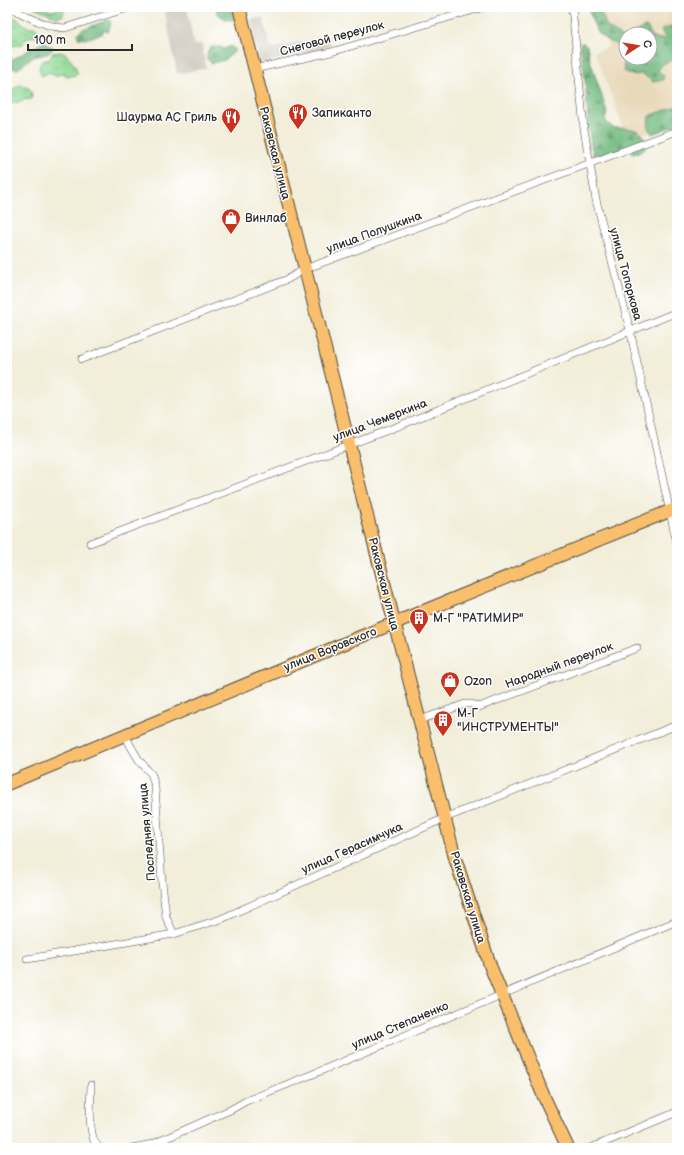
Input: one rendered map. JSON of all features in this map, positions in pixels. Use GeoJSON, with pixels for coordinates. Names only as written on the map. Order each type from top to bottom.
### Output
{"type":"FeatureCollection","features":[{"type":"Feature","properties":{"kind":"main road","name":"Раковская улица"},"geometry":{"type":"LineString","coordinates":[[239,7],[394,623],[445,818],[471,910],[501,994],[544,1097],[568,1148]]}},
{"type":"Feature","properties":{"kind":"main road","name":"улица Воровского"},"geometry":{"type":"LineString","coordinates":[[7,784],[394,623],[674,510]]}},
{"type":"Feature","properties":{"kind":"street"},"geometry":{"type":"LineString","coordinates":[[9,7],[43,24],[57,28],[65,28],[131,7]]}},
{"type":"Feature","properties":{"kind":"street","name":"Снеговой переулок"},"geometry":{"type":"LineString","coordinates":[[254,69],[331,52],[484,7]]}},
{"type":"Feature","properties":{"kind":"street","name":"улица Топоркова"},"geometry":{"type":"LineString","coordinates":[[572,7],[583,117],[589,164],[596,200],[630,330],[674,510],[677,544]]}},
{"type":"Feature","properties":{"kind":"street","name":"улица Полушкина"},"geometry":{"type":"LineString","coordinates":[[82,360],[288,279],[305,269],[677,131]]}},
{"type":"Feature","properties":{"kind":"street","name":"улица Чемеркина"},"geometry":{"type":"LineString","coordinates":[[90,544],[349,443],[396,427],[677,312]]}},
{"type":"Feature","properties":{"kind":"street","name":"Народный переулок"},"geometry":{"type":"LineString","coordinates":[[420,720],[465,704],[472,704],[479,707],[637,648]]}},
{"type":"Feature","properties":{"kind":"street","name":"улица Герасимчука"},"geometry":{"type":"LineString","coordinates":[[27,959],[174,934],[221,919],[445,818],[677,725]]}},
{"type":"Feature","properties":{"kind":"street","name":"Последняя улица"},"geometry":{"type":"LineString","coordinates":[[126,734],[130,745],[139,760],[152,775],[155,788],[166,917],[174,934]]}},
{"type":"Feature","properties":{"kind":"street","name":"улица Степаненко"},"geometry":{"type":"LineString","coordinates":[[132,1148],[153,1144],[232,1109],[246,1101],[677,921]]}},
{"type":"Feature","properties":{"kind":"street"},"geometry":{"type":"LineString","coordinates":[[91,1085],[91,1132],[95,1144],[102,1148]]}},
{"type":"Feature","properties":{"kind":"street"},"geometry":{"type":"LineString","coordinates":[[591,1148],[677,1112]]}},
{"type":"Feature","properties":{"kind":"shaded area"},"geometry":{"type":"Polygon","coordinates":[[[164,7],[187,7],[194,45],[202,44],[206,68],[177,74],[164,7]]]}},
{"type":"Feature","properties":{"kind":"shaded area"},"geometry":{"type":"Polygon","coordinates":[[[593,7],[677,7],[677,121],[628,140],[595,52],[609,47],[593,7]]]}},
{"type":"Feature","properties":{"kind":"shaded area"},"geometry":{"type":"Polygon","coordinates":[[[263,17],[271,49],[329,36],[331,47],[260,64],[250,20],[263,17]]]}},
{"type":"Feature","properties":{"kind":"green space"},"geometry":{"type":"Polygon","coordinates":[[[34,7],[42,7],[43,9],[52,11],[61,7],[64,12],[62,16],[56,17],[34,7]]]}},
{"type":"Feature","properties":{"kind":"green space"},"geometry":{"type":"Polygon","coordinates":[[[218,7],[233,7],[236,20],[225,19],[220,16],[216,12],[218,7]]]}},
{"type":"Feature","properties":{"kind":"green space"},"geometry":{"type":"Polygon","coordinates":[[[588,7],[599,7],[607,27],[618,35],[618,46],[601,36],[594,24],[588,7]]]}},
{"type":"Feature","properties":{"kind":"green space"},"geometry":{"type":"Polygon","coordinates":[[[7,15],[16,18],[29,28],[34,27],[39,31],[39,34],[23,41],[23,44],[12,46],[9,52],[7,52],[7,15]]]}},
{"type":"Feature","properties":{"kind":"green space"},"geometry":{"type":"Polygon","coordinates":[[[110,20],[111,24],[108,32],[104,30],[102,34],[85,39],[78,38],[78,33],[83,29],[110,20]]]}},
{"type":"Feature","properties":{"kind":"green space"},"geometry":{"type":"Polygon","coordinates":[[[673,26],[677,28],[677,59],[661,66],[658,71],[664,76],[663,80],[653,82],[643,74],[632,75],[624,71],[623,66],[658,66],[658,38],[664,39],[665,37],[661,30],[673,26]]]}},
{"type":"Feature","properties":{"kind":"green space"},"geometry":{"type":"Polygon","coordinates":[[[45,41],[47,45],[53,47],[53,49],[47,54],[32,57],[18,69],[10,68],[7,71],[7,65],[10,61],[45,41]]]}},
{"type":"Feature","properties":{"kind":"green space"},"geometry":{"type":"Polygon","coordinates":[[[580,43],[584,43],[587,46],[589,57],[607,112],[605,120],[613,128],[630,129],[641,133],[644,136],[645,149],[640,152],[632,153],[630,146],[606,155],[594,157],[589,133],[585,80],[580,43]]]}},
{"type":"Feature","properties":{"kind":"green space"},"geometry":{"type":"Polygon","coordinates":[[[231,46],[236,50],[225,60],[212,63],[207,59],[208,50],[211,47],[221,47],[224,49],[231,46]]]}},
{"type":"Feature","properties":{"kind":"green space"},"geometry":{"type":"Polygon","coordinates":[[[60,52],[66,54],[75,66],[78,74],[68,77],[63,73],[55,76],[49,72],[42,76],[39,68],[42,61],[50,59],[52,53],[60,52]]]}},
{"type":"Feature","properties":{"kind":"green space"},"geometry":{"type":"Polygon","coordinates":[[[21,84],[30,89],[32,98],[21,102],[7,103],[7,90],[12,90],[21,84]]]}},
{"type":"Feature","properties":{"kind":"green space"},"geometry":{"type":"Polygon","coordinates":[[[677,106],[677,125],[652,134],[648,128],[649,116],[677,106]]]}},
{"type":"Feature","properties":{"kind":"place","name":"Запиканто"},"geometry":{"type":"Point","coordinates":[298,130]}},
{"type":"Feature","properties":{"kind":"place","name":"Шаурма АС Гриль"},"geometry":{"type":"Point","coordinates":[231,134]}},
{"type":"Feature","properties":{"kind":"place","name":"Винлаб"},"geometry":{"type":"Point","coordinates":[231,235]}},
{"type":"Feature","properties":{"kind":"place","name":"М-Г \"РАТИМИР\""},"geometry":{"type":"Point","coordinates":[419,635]}},
{"type":"Feature","properties":{"kind":"place","name":"Ozon"},"geometry":{"type":"Point","coordinates":[450,698]}},
{"type":"Feature","properties":{"kind":"place","name":"М-Г \"ИНСТРУМЕНТЫ\""},"geometry":{"type":"Point","coordinates":[443,737]}}]}
